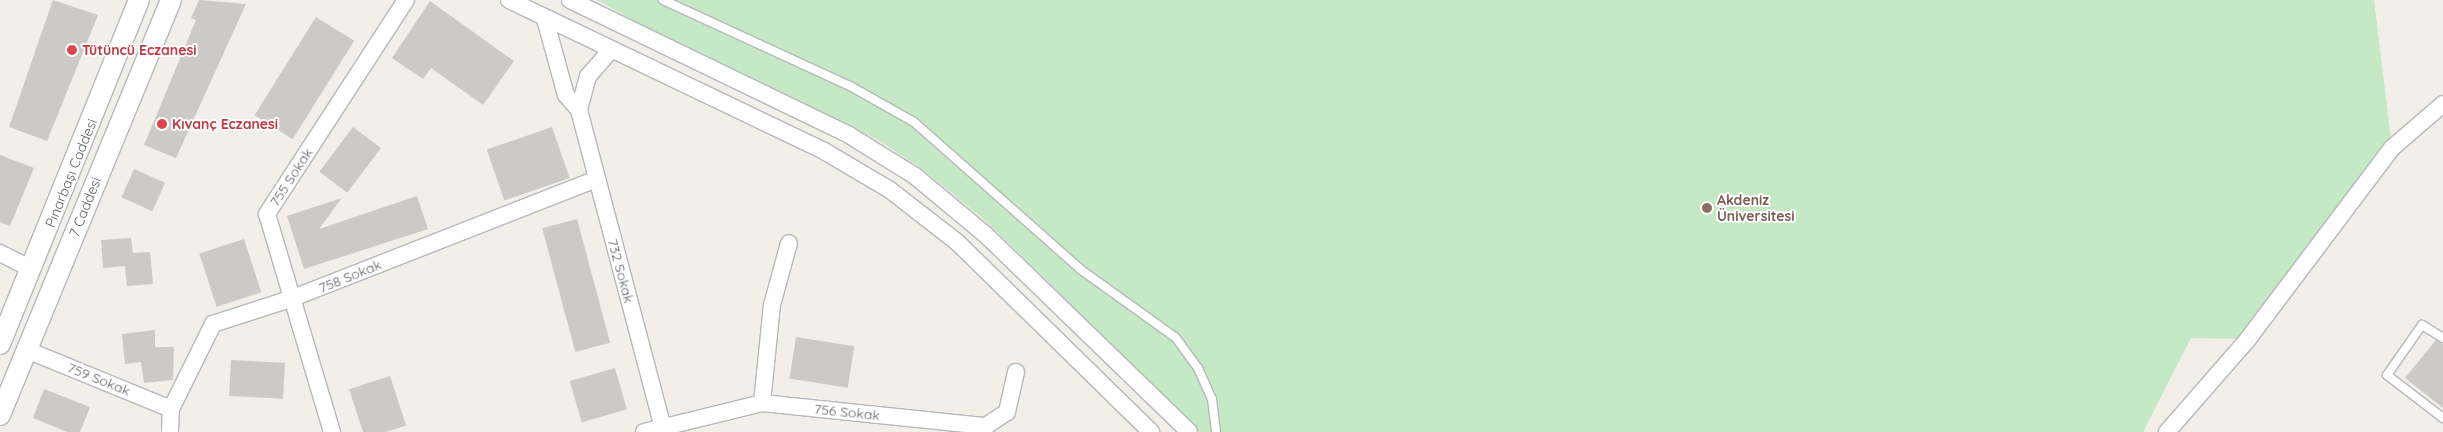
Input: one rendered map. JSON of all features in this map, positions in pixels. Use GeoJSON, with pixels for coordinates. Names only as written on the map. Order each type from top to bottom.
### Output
{"type":"FeatureCollection","features":[{"type":"Feature","properties":{"kind":"street","name":"Pınarbaşı Caddesi"},"geometry":{"type":"LineString","coordinates":[[0,344],[32,269],[139,0]]}},
{"type":"Feature","properties":{"kind":"street","name":"7 Caddesi"},"geometry":{"type":"LineString","coordinates":[[0,415],[171,0]]}},
{"type":"Feature","properties":{"kind":"street","name":"755 Sokak"},"geometry":{"type":"LineString","coordinates":[[332,432],[267,214],[406,0]]}},
{"type":"Feature","properties":{"kind":"street"},"geometry":{"type":"LineString","coordinates":[[510,0],[610,51],[824,151],[890,190],[957,242],[1152,432]]}},
{"type":"Feature","properties":{"kind":"street"},"geometry":{"type":"LineString","coordinates":[[570,0],[849,134],[915,176],[987,236],[1189,432]]}},
{"type":"Feature","properties":{"kind":"street","name":"732 Sokak"},"geometry":{"type":"LineString","coordinates":[[545,19],[566,95],[579,110],[664,430]]}},
{"type":"Feature","properties":{"kind":"street","name":"732 Sokak"},"geometry":{"type":"LineString","coordinates":[[579,110],[588,76],[610,51]]}},
{"type":"Feature","properties":{"kind":"street"},"geometry":{"type":"LineString","coordinates":[[2167,432],[2259,325],[2392,148],[2441,104]]}},
{"type":"Feature","properties":{"kind":"street","name":"758 Sokak"},"geometry":{"type":"LineString","coordinates":[[170,432],[171,409],[213,324],[293,298],[596,179]]}},
{"type":"Feature","properties":{"kind":"street"},"geometry":{"type":"LineString","coordinates":[[762,403],[772,305],[789,243]]}},
{"type":"Feature","properties":{"kind":"street"},"geometry":{"type":"LineString","coordinates":[[0,253],[32,269]]}},
{"type":"Feature","properties":{"kind":"street","name":"759 Sokak"},"geometry":{"type":"LineString","coordinates":[[27,350],[171,409]]}},
{"type":"Feature","properties":{"kind":"street","name":"756 Sokak"},"geometry":{"type":"LineString","coordinates":[[644,432],[664,430],[762,403],[986,426],[1008,412],[1016,372]]}},
{"type":"Feature","properties":{"kind":"lane"},"geometry":{"type":"LineString","coordinates":[[663,0],[850,86],[914,122],[1080,269],[1176,338],[1198,368],[1212,399],[1216,432]]}},
{"type":"Feature","properties":{"kind":"lane"},"geometry":{"type":"LineString","coordinates":[[2443,338],[2422,325],[2387,375],[2443,418]]}},
{"type":"Feature","properties":{"kind":"green space","name":"Akdeniz Üniversitesi"},"geometry":{"type":"Polygon","coordinates":[[[597,0],[2374,0],[2392,148],[2248,339],[2191,338],[2143,432],[1200,432],[987,222],[921,168],[878,140],[654,32],[597,0]]]}},
{"type":"Feature","properties":{"kind":"building"},"geometry":{"type":"Polygon","coordinates":[[[53,0],[98,15],[47,141],[9,127],[53,0]]]}},
{"type":"Feature","properties":{"kind":"building"},"geometry":{"type":"Polygon","coordinates":[[[199,0],[246,4],[176,158],[144,145],[196,20],[191,18],[199,0]]]}},
{"type":"Feature","properties":{"kind":"building"},"geometry":{"type":"Polygon","coordinates":[[[430,1],[514,61],[483,105],[431,68],[423,79],[392,58],[430,1]]]}},
{"type":"Feature","properties":{"kind":"building"},"geometry":{"type":"Polygon","coordinates":[[[316,17],[354,41],[293,139],[255,115],[316,17]]]}},
{"type":"Feature","properties":{"kind":"building"},"geometry":{"type":"Polygon","coordinates":[[[353,127],[381,148],[347,193],[319,172],[353,127]]]}},
{"type":"Feature","properties":{"kind":"building"},"geometry":{"type":"Polygon","coordinates":[[[552,127],[570,178],[504,201],[487,149],[552,127]]]}},
{"type":"Feature","properties":{"kind":"building"},"geometry":{"type":"Polygon","coordinates":[[[0,155],[34,168],[10,226],[0,222],[0,155]]]}},
{"type":"Feature","properties":{"kind":"building"},"geometry":{"type":"Polygon","coordinates":[[[134,169],[165,183],[152,211],[121,197],[134,169]]]}},
{"type":"Feature","properties":{"kind":"building"},"geometry":{"type":"Polygon","coordinates":[[[417,196],[428,229],[304,269],[287,216],[342,198],[319,229],[417,196]]]}},
{"type":"Feature","properties":{"kind":"building"},"geometry":{"type":"Polygon","coordinates":[[[577,219],[610,343],[575,352],[542,228],[577,219]]]}},
{"type":"Feature","properties":{"kind":"building"},"geometry":{"type":"Polygon","coordinates":[[[131,238],[133,253],[150,252],[153,284],[127,286],[125,266],[103,268],[101,240],[131,238]]]}},
{"type":"Feature","properties":{"kind":"building"},"geometry":{"type":"Polygon","coordinates":[[[244,239],[261,292],[217,307],[199,254],[244,239]]]}},
{"type":"Feature","properties":{"kind":"building"},"geometry":{"type":"Polygon","coordinates":[[[155,330],[155,347],[174,347],[173,380],[144,383],[141,362],[125,364],[122,334],[155,330]]]}},
{"type":"Feature","properties":{"kind":"building"},"geometry":{"type":"Polygon","coordinates":[[[796,337],[854,346],[848,388],[789,378],[796,337]]]}},
{"type":"Feature","properties":{"kind":"building"},"geometry":{"type":"Polygon","coordinates":[[[2436,340],[2443,344],[2443,408],[2405,378],[2436,340]]]}},
{"type":"Feature","properties":{"kind":"building"},"geometry":{"type":"Polygon","coordinates":[[[231,360],[285,363],[283,399],[229,396],[231,360]]]}},
{"type":"Feature","properties":{"kind":"building"},"geometry":{"type":"Polygon","coordinates":[[[615,368],[627,409],[582,422],[570,381],[615,368]]]}},
{"type":"Feature","properties":{"kind":"building"},"geometry":{"type":"Polygon","coordinates":[[[390,376],[406,425],[386,432],[363,432],[349,389],[390,376]]]}},
{"type":"Feature","properties":{"kind":"building"},"geometry":{"type":"Polygon","coordinates":[[[44,389],[90,407],[80,432],[67,432],[33,418],[44,389]]]}},
{"type":"Feature","properties":{"kind":"place","name":"Tütüncü Eczanesi"},"geometry":{"type":"Point","coordinates":[72,50]}},
{"type":"Feature","properties":{"kind":"place","name":"Kıvanç Eczanesi"},"geometry":{"type":"Point","coordinates":[162,124]}},
{"type":"Feature","properties":{"kind":"place","name":"Akdeniz Üniversitesi"},"geometry":{"type":"Point","coordinates":[1707,208]}}]}
